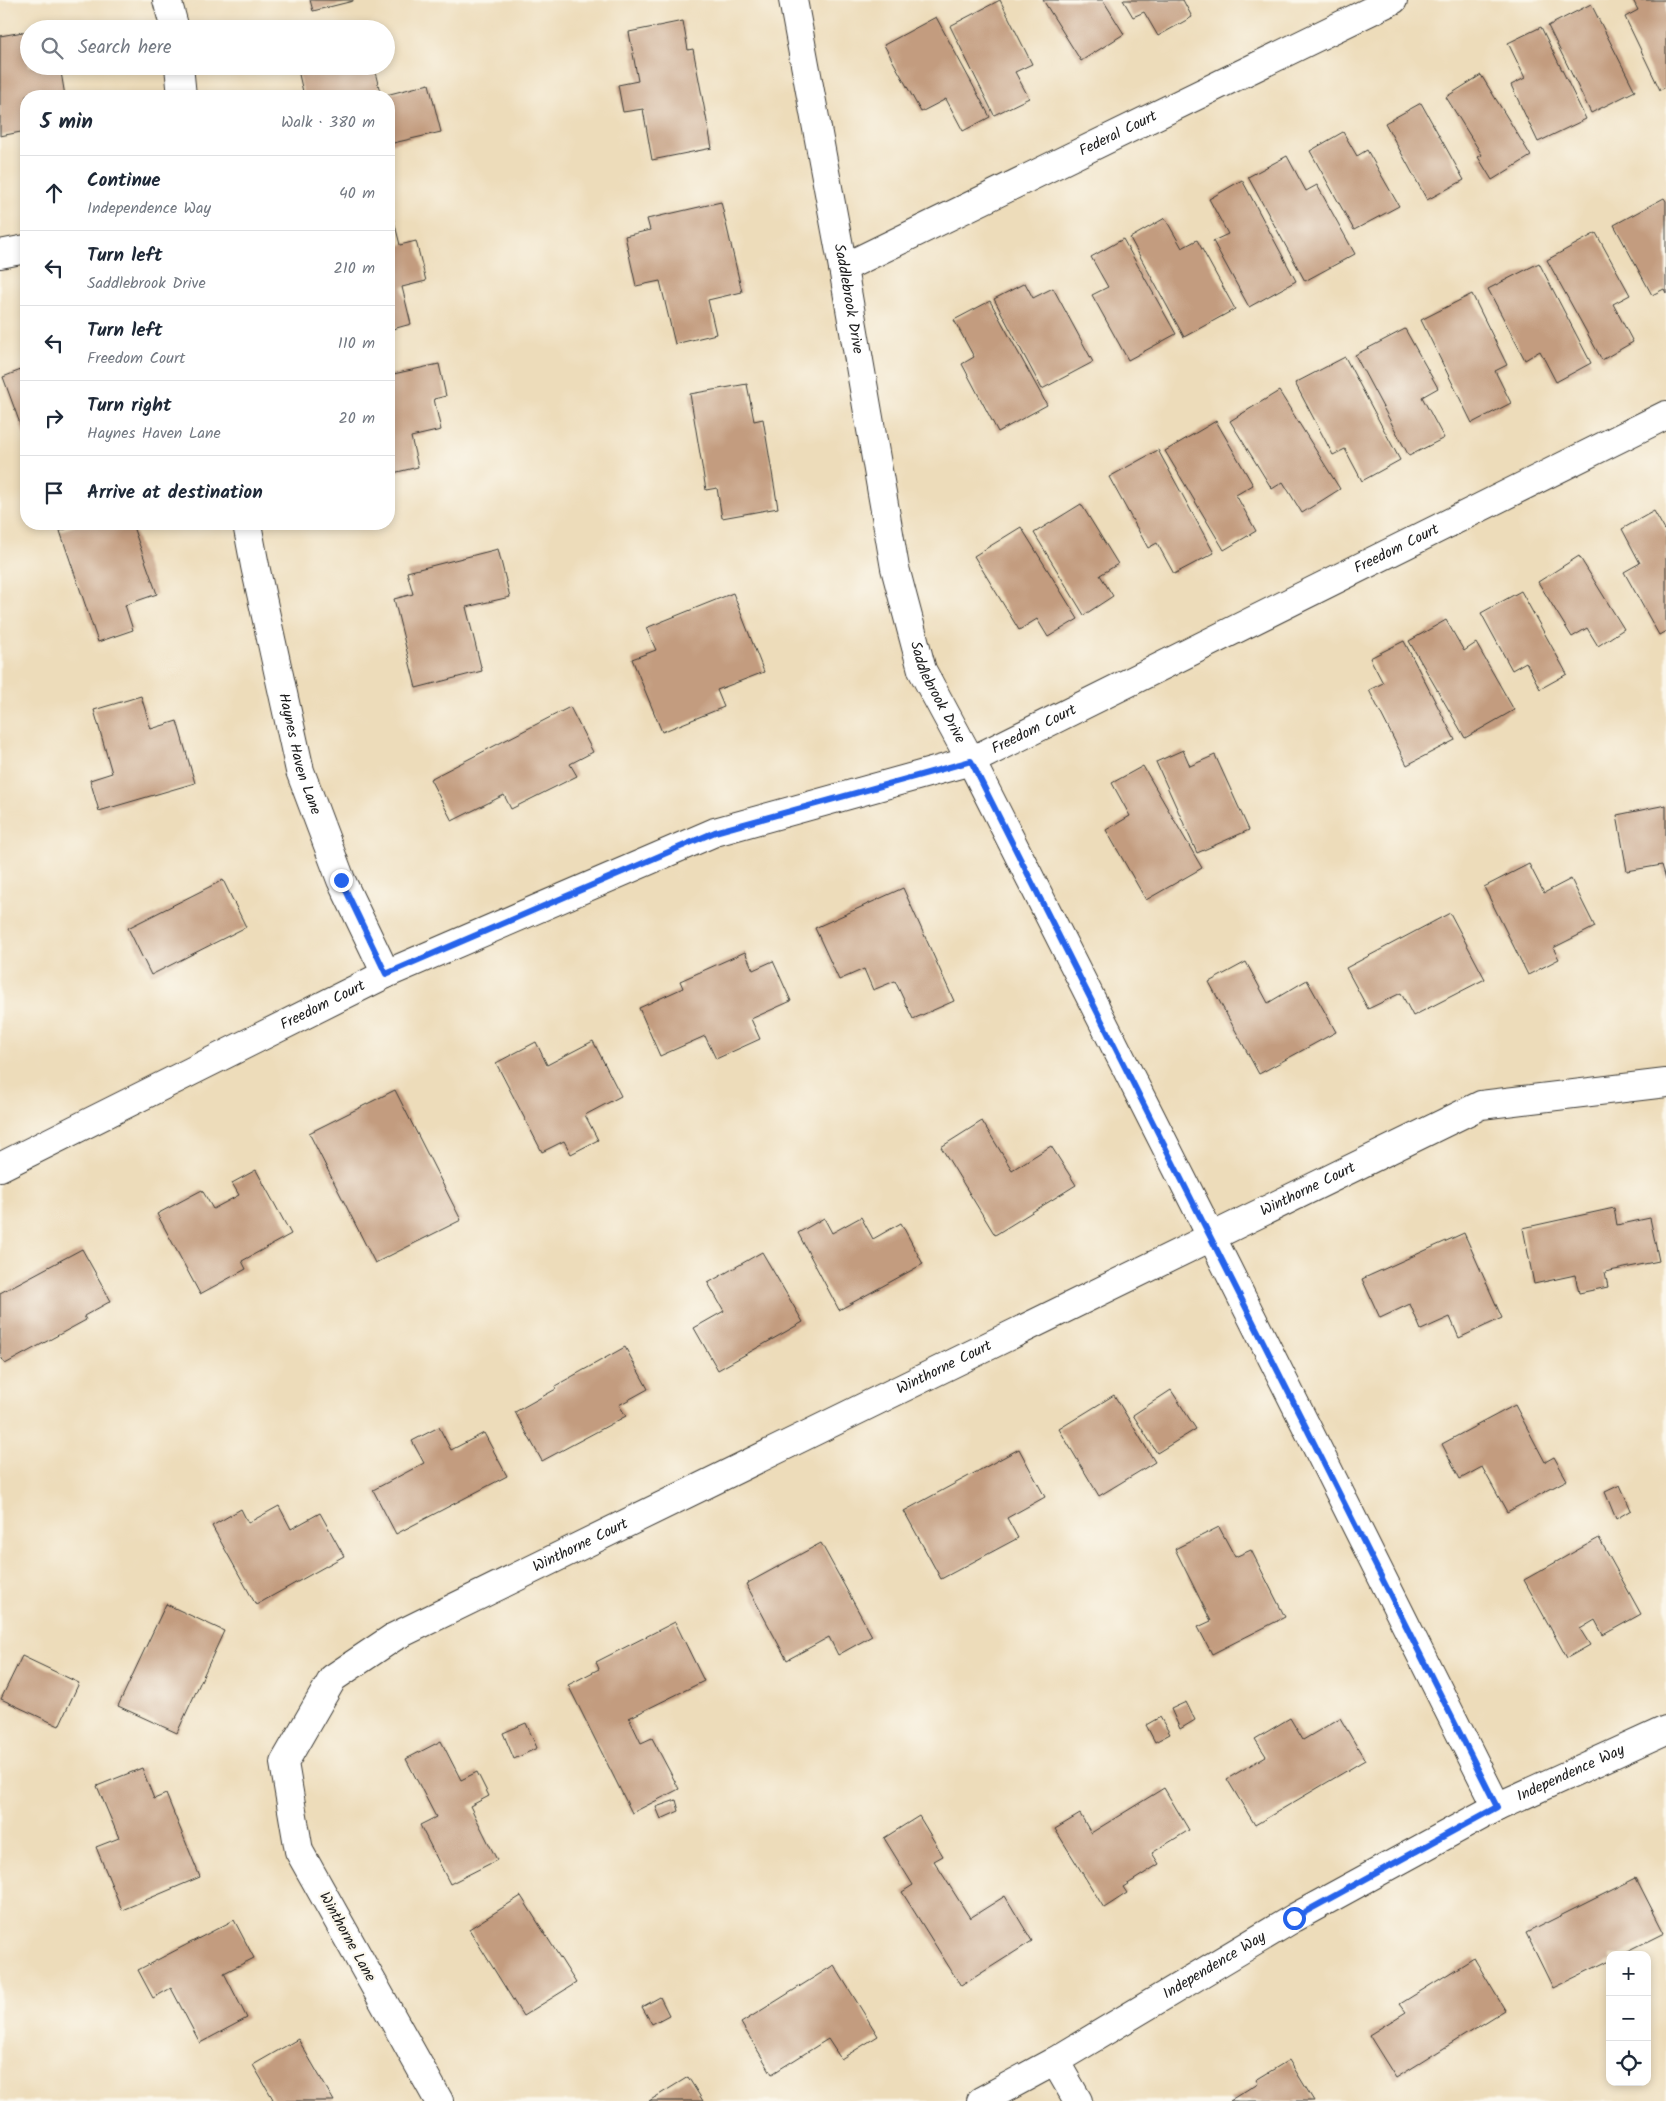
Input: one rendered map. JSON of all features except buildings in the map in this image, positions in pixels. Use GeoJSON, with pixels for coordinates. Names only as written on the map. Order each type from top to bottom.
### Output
{"type":"FeatureCollection","features":[{"type":"Feature","properties":{"kind":"street"},"geometry":{"type":"LineString","coordinates":[[168,0],[173,20]]}},
{"type":"Feature","properties":{"kind":"street","name":"Saddlebrook Drive"},"geometry":{"type":"LineString","coordinates":[[793,0],[843,268],[895,568],[922,670],[971,761],[1497,1807]]}},
{"type":"Feature","properties":{"kind":"street","name":"Federal Court"},"geometry":{"type":"LineString","coordinates":[[843,268],[1393,0]]}},
{"type":"Feature","properties":{"kind":"street"},"geometry":{"type":"LineString","coordinates":[[180,75],[181,90]]}},
{"type":"Feature","properties":{"kind":"street"},"geometry":{"type":"LineString","coordinates":[[0,254],[20,250]]}},
{"type":"Feature","properties":{"kind":"street","name":"Freedom Court"},"geometry":{"type":"LineString","coordinates":[[0,1167],[386,974],[715,832],[971,761],[1666,415]]}},
{"type":"Feature","properties":{"kind":"street","name":"Haynes Haven Lane"},"geometry":{"type":"LineString","coordinates":[[249,530],[254,566],[300,771],[341,880],[386,974]]}},
{"type":"Feature","properties":{"kind":"street","name":"Winthorne Court"},"geometry":{"type":"LineString","coordinates":[[284,1763],[333,1678],[394,1637],[1481,1105],[1666,1083]]}},
{"type":"Feature","properties":{"kind":"street","name":"Independence Way"},"geometry":{"type":"LineString","coordinates":[[981,2101],[1055,2061],[1294,1918],[1497,1807],[1666,1730]]}},
{"type":"Feature","properties":{"kind":"street","name":"Winthorne Lane"},"geometry":{"type":"LineString","coordinates":[[284,1763],[299,1851],[439,2101]]}},
{"type":"Feature","properties":{"kind":"street"},"geometry":{"type":"LineString","coordinates":[[1055,2061],[1078,2101]]}},
{"type":"Feature","properties":{"kind":"route"},"geometry":{"type":"LineString","coordinates":[[341,880],[386,974],[715,832],[971,761],[1497,1807],[1294,1918]]}}]}
